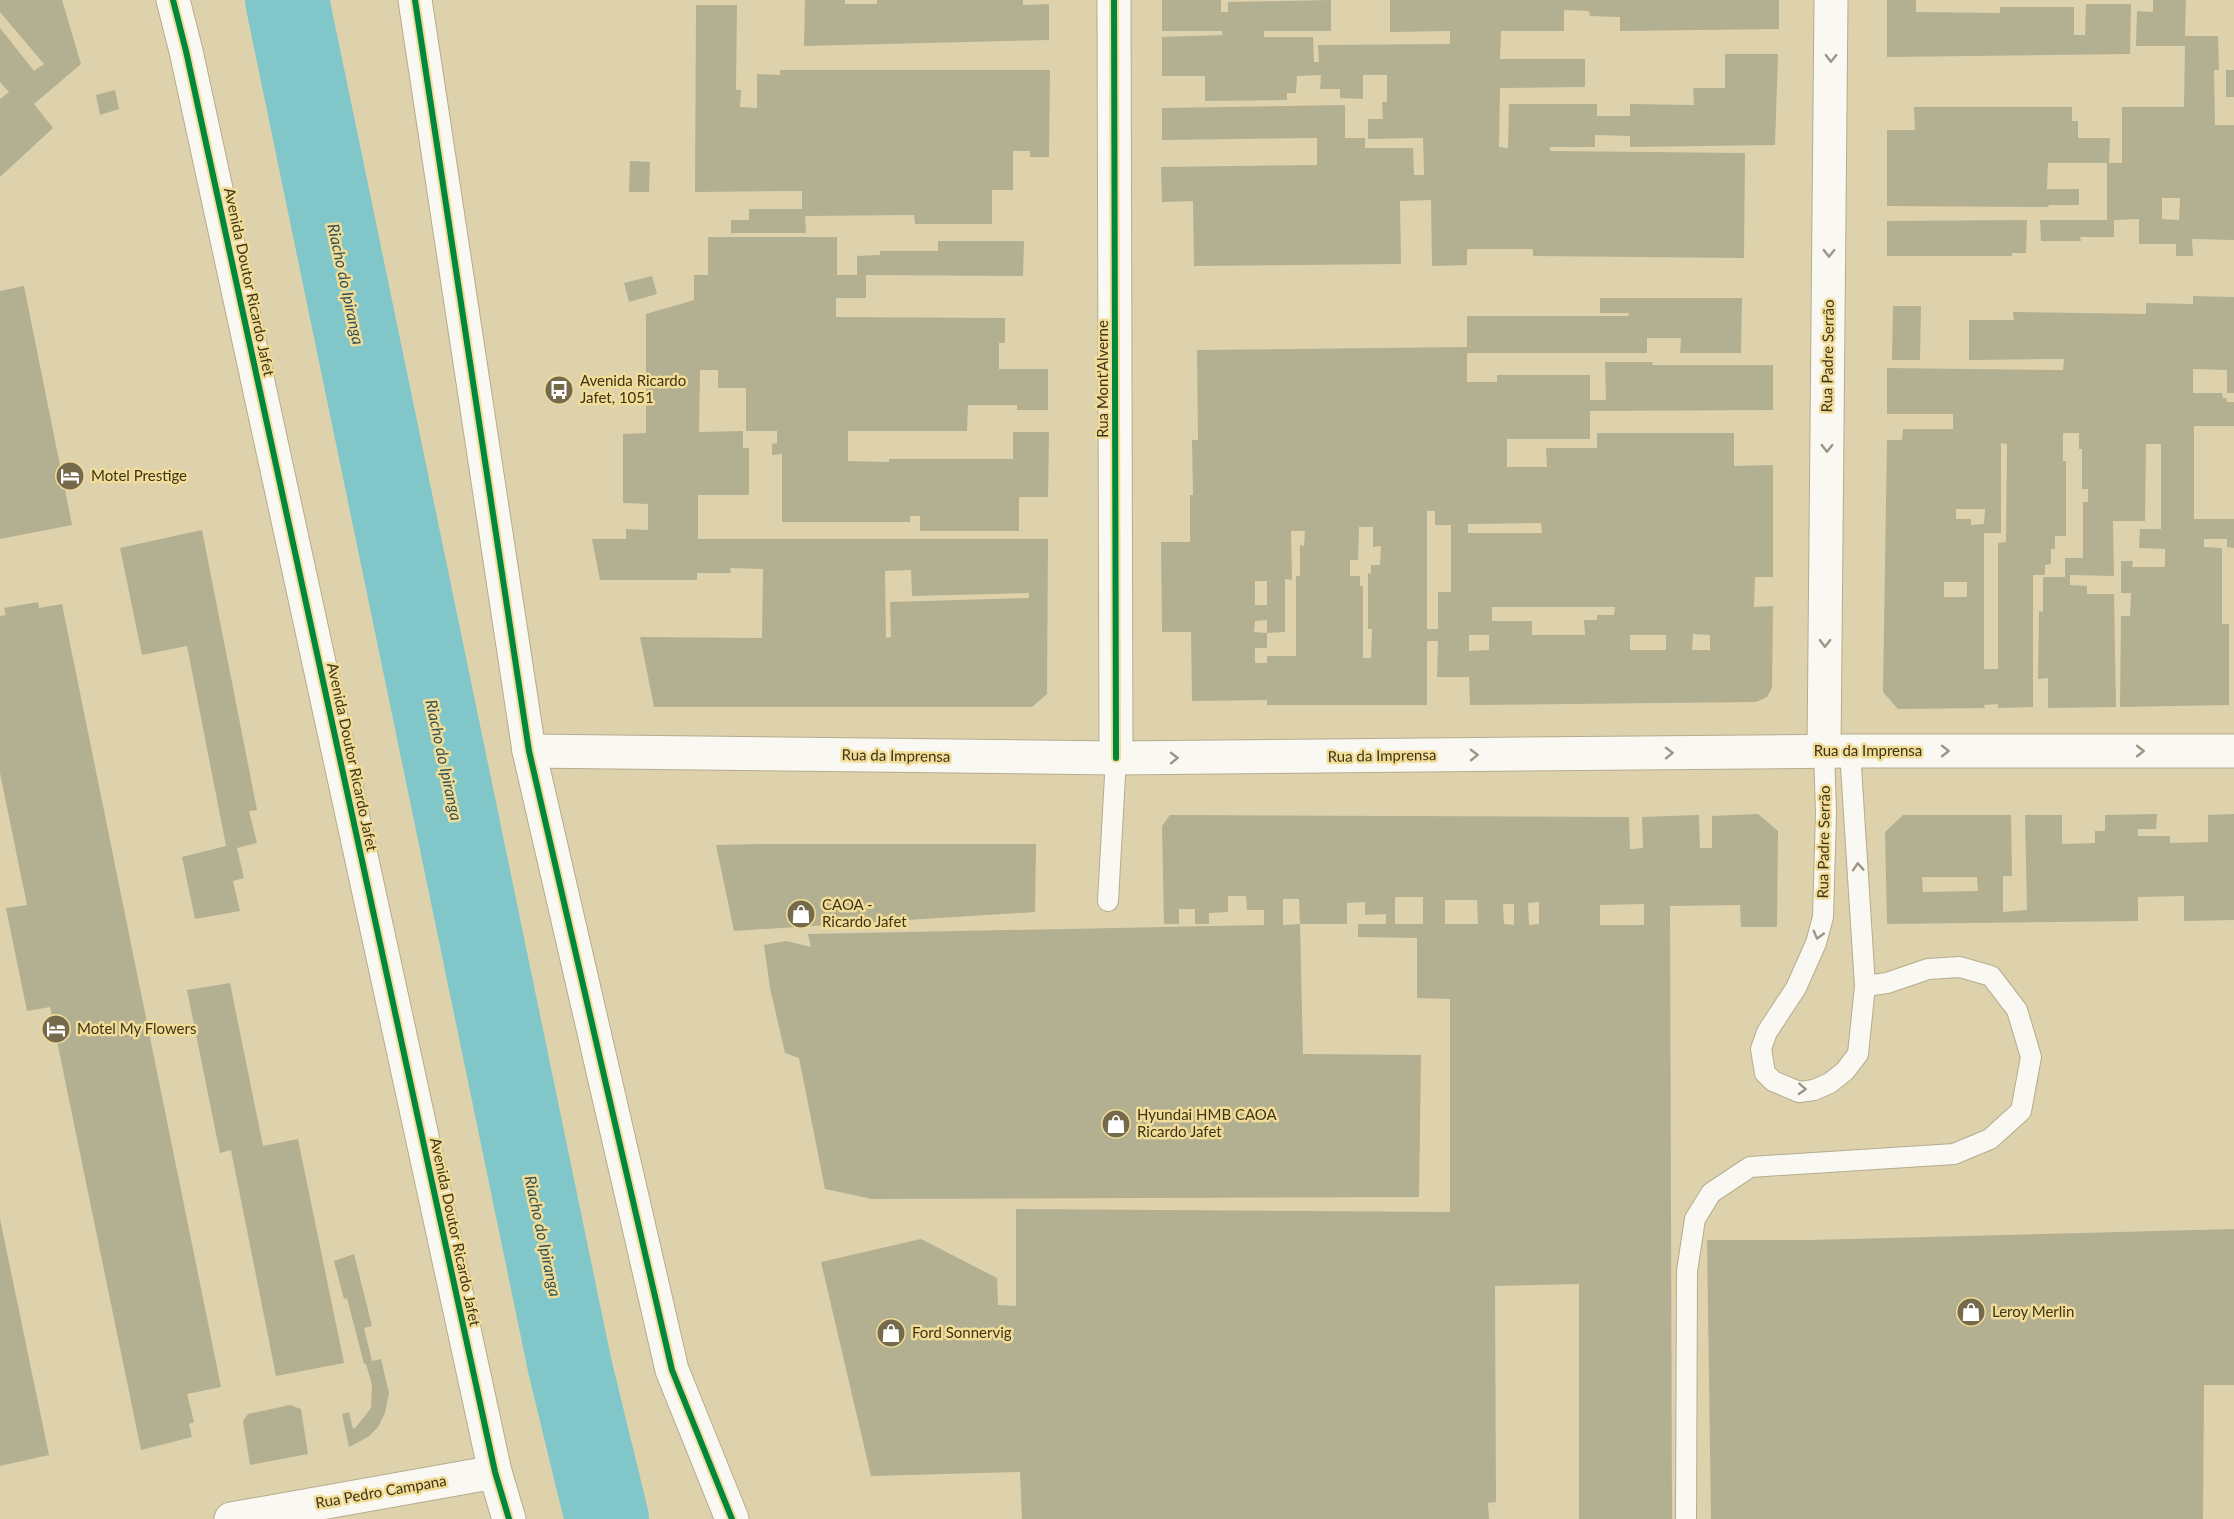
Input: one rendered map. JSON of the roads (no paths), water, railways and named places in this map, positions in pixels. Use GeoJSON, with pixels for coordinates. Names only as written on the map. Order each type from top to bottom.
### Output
{"type":"FeatureCollection","features":[{"type":"Feature","properties":{"kind":"street","name":"Avenida Doutor Ricardo Jafet"},"geometry":{"type":"LineString","coordinates":[[173,0],[186,51],[495,1472],[509,1519]]}},
{"type":"Feature","properties":{"kind":"street"},"geometry":{"type":"LineString","coordinates":[[186,51],[188,0]]}},
{"type":"Feature","properties":{"kind":"street"},"geometry":{"type":"LineString","coordinates":[[415,0],[529,751],[672,1370],[732,1519]]}},
{"type":"Feature","properties":{"kind":"street","name":"Rua Mont'Alverne"},"geometry":{"type":"LineString","coordinates":[[1114,0],[1116,758]]}},
{"type":"Feature","properties":{"kind":"street","name":"Rua Padre Serrão"},"geometry":{"type":"LineString","coordinates":[[1831,0],[1837,751]]}},
{"type":"Feature","properties":{"kind":"street","name":"Rua da Imprensa"},"geometry":{"type":"LineString","coordinates":[[529,751],[1116,758],[1837,751],[2234,752]]}},
{"type":"Feature","properties":{"kind":"street","name":"Rua Pedro Campana"},"geometry":{"type":"LineString","coordinates":[[231,1519],[495,1472]]}},
{"type":"Feature","properties":{"kind":"lane","name":"Rua Padre Serrão"},"geometry":{"type":"LineString","coordinates":[[1837,751],[1865,986],[1858,1054],[1845,1071],[1822,1086],[1799,1092],[1773,1081],[1765,1073],[1761,1049],[1767,1032],[1796,988],[1816,943],[1823,917],[1826,813],[1837,751]]}},
{"type":"Feature","properties":{"kind":"lane","name":"Rua Mont'Alverne"},"geometry":{"type":"LineString","coordinates":[[1108,901],[1116,758]]}},
{"type":"Feature","properties":{"kind":"lane"},"geometry":{"type":"LineString","coordinates":[[1686,1519],[1687,1271],[1695,1219],[1711,1194],[1750,1167],[1954,1154],[1990,1139],[2021,1112],[2031,1056],[2017,1010],[1991,976],[1960,967],[1928,969],[1887,983],[1865,986]]}},
{"type":"Feature","properties":{"kind":"waterway","name":"Riacho do Ipiranga"},"geometry":{"type":"LineString","coordinates":[[287,0],[570,1367],[607,1519]]}},
{"type":"Feature","properties":{"kind":"place","name":"Avenida Ricardo Jafet, 1051"},"geometry":{"type":"Point","coordinates":[559,390]}},
{"type":"Feature","properties":{"kind":"place","name":"Motel Prestige"},"geometry":{"type":"Point","coordinates":[70,476]}},
{"type":"Feature","properties":{"kind":"place","name":"CAOA - Ricardo Jafet"},"geometry":{"type":"Point","coordinates":[801,914]}},
{"type":"Feature","properties":{"kind":"place","name":"Motel My Flowers"},"geometry":{"type":"Point","coordinates":[56,1029]}},
{"type":"Feature","properties":{"kind":"place","name":"Hyundai HMB CAOA Ricardo Jafet"},"geometry":{"type":"Point","coordinates":[1116,1124]}},
{"type":"Feature","properties":{"kind":"place","name":"Leroy Merlin"},"geometry":{"type":"Point","coordinates":[1971,1312]}},
{"type":"Feature","properties":{"kind":"place","name":"Ford Sonnervig"},"geometry":{"type":"Point","coordinates":[891,1333]}}]}
